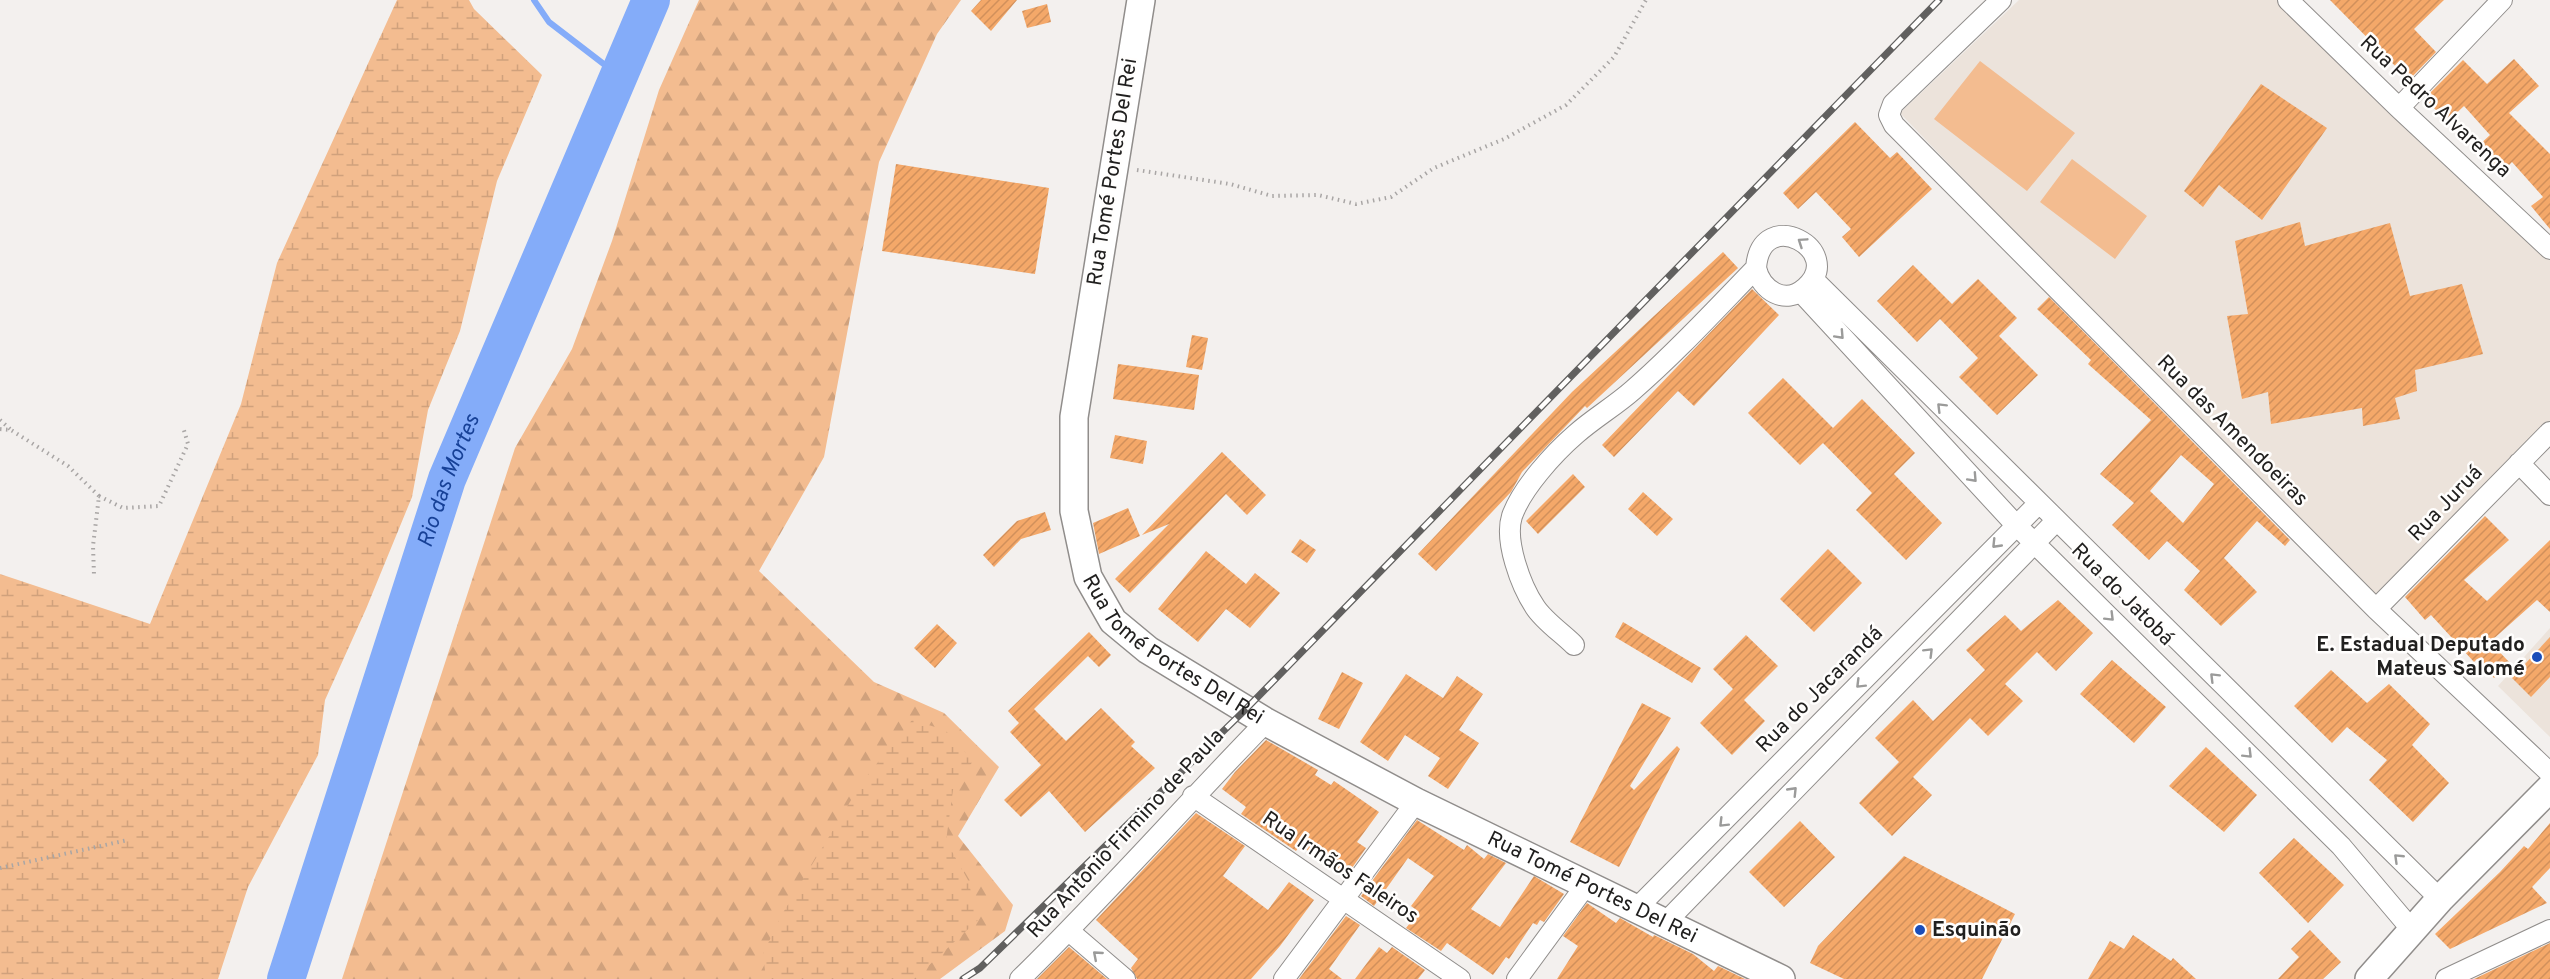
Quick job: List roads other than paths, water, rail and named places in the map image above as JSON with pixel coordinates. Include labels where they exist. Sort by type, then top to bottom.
[{"type":"main road","name":"Rua Tomé Portes Del Rei","points":[[1141,0],[1074,417],[1074,511],[1088,577],[1113,621],[1148,650],[1266,722],[1416,802],[1781,979]]},
{"type":"main road","points":[[2378,975],[2412,930],[2440,899],[2550,788]]},
{"type":"street","name":"Rua das Amendoeiras","points":[[2001,0],[1893,104],[1889,115],[1894,125],[2376,609],[2550,773]]},
{"type":"street","name":"Rua Pedro Alvarenga","points":[[2289,0],[2399,108],[2550,249]]},
{"type":"street","points":[[2399,108],[2502,0]]},
{"type":"street","points":[[1787,235],[1797,237],[1812,250],[1816,269],[1807,286],[1781,296],[1772,292],[1758,278],[1756,268],[1757,258],[1768,242],[1787,235]]},
{"type":"street","points":[[1574,645],[1536,608],[1518,576],[1512,545],[1511,519],[1521,498],[1548,463],[1576,434],[1614,407],[1664,363],[1756,268]]},
{"type":"street","name":"Rua do Jatobá","points":[[1807,286],[2056,521],[2440,899]]},
{"type":"street","name":"Rua do Jatobá","points":[[1807,286],[2015,524],[2341,846],[2412,930]]},
{"type":"street","name":"Rua Juruá","points":[[2376,609],[2550,432]]},
{"type":"street","points":[[2519,463],[2550,495]]},
{"type":"street","name":"Rua do Jacarandá","points":[[1636,909],[1880,664],[2015,524],[2038,504]]},
{"type":"street","points":[[1664,924],[2056,521]]},
{"type":"street","points":[[1880,664],[1898,683]]},
{"type":"street","name":"Rua Antonio Firmino de Paula","points":[[1020,979],[1069,931],[1193,796],[1266,722]]},
{"type":"street","points":[[1796,749],[1815,768]]},
{"type":"street","name":"Rua Irmãos Faleiros","points":[[1193,796],[1343,901],[1460,979]]},
{"type":"street","points":[[1284,979],[1416,802]]},
{"type":"street","points":[[1517,979],[1586,885]]},
{"type":"street","points":[[2446,979],[2550,930]]},
{"type":"street","points":[[1069,931],[1125,979]]},
{"type":"waterway","points":[[534,0],[549,22],[618,75]]},
{"type":"waterway","name":"Rio das Mortes","points":[[286,979],[447,479],[651,0]]},
{"type":"railway","points":[[963,979],[980,968],[1245,710],[1939,0]]},
{"type":"place","name":"E. Estadual Deputado Mateus Salomé","points":[[2537,657]]},
{"type":"place","name":"Esquinão","points":[[1920,930]]}]
